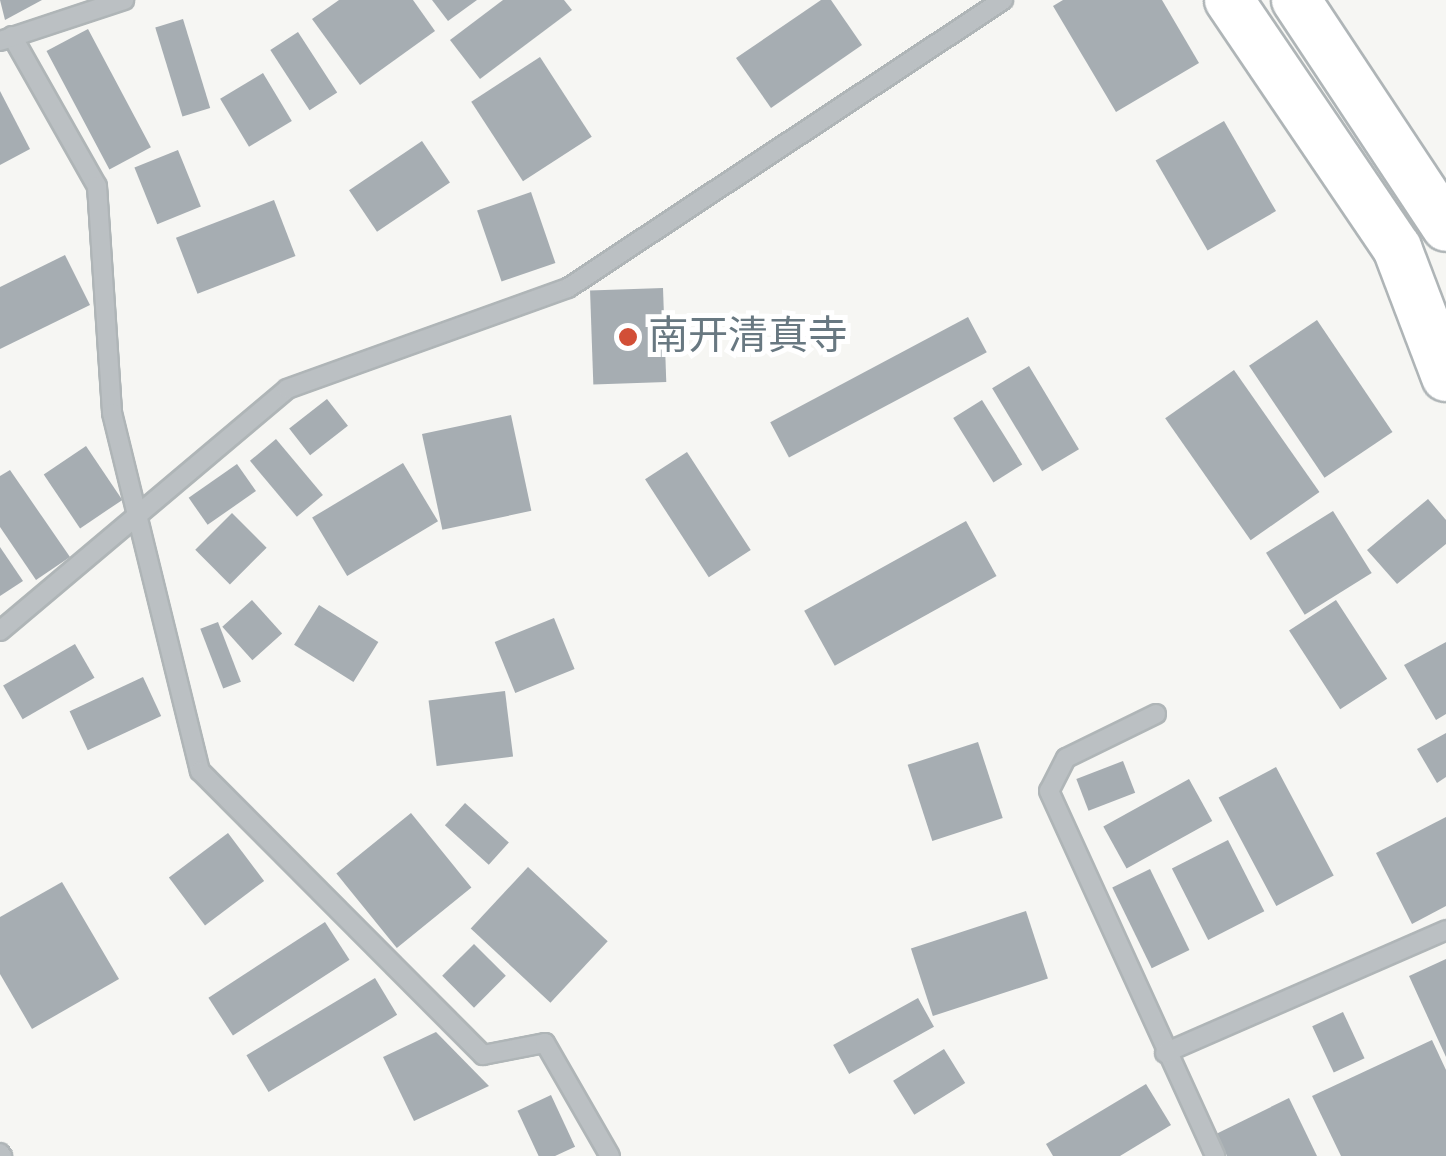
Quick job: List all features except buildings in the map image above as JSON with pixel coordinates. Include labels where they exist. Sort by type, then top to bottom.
[{"type":"main road","points":[[1228,0],[1398,248],[1446,377]]},
{"type":"main road","points":[[1296,0],[1446,226]]},
{"type":"street","points":[[124,0],[6,38],[97,186],[112,413],[200,771],[483,1055],[545,1043],[610,1156]]},
{"type":"street","points":[[0,631],[287,389],[568,288],[1004,0]]},
{"type":"street","points":[[1156,714],[1066,758],[1049,791],[1215,1156]]},
{"type":"street","points":[[1165,1052],[1446,930]]},
{"type":"place","name":"南开清真寺","points":[[628,337]]}]
